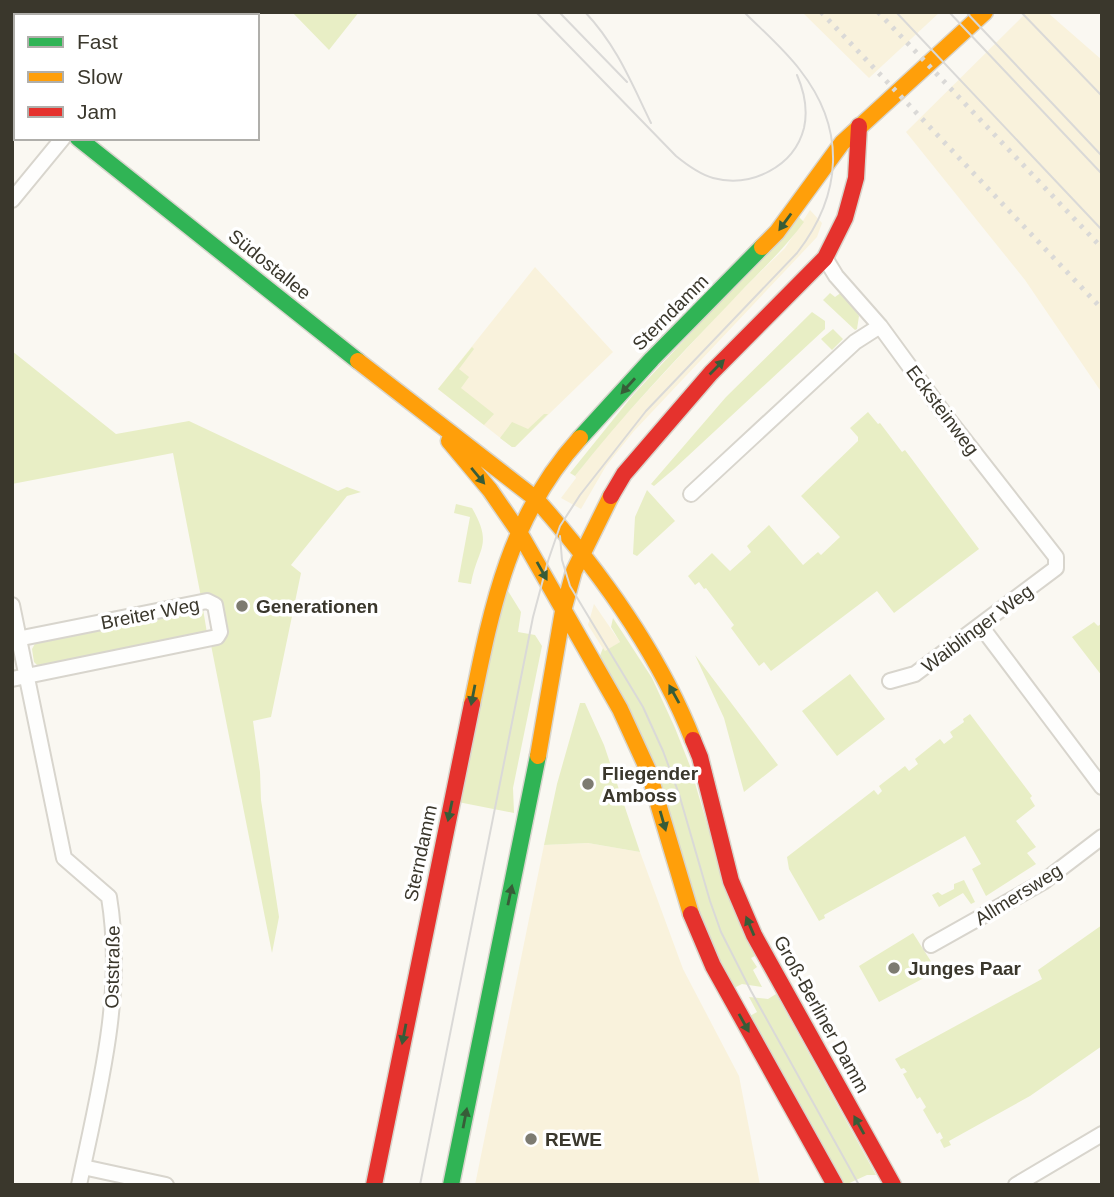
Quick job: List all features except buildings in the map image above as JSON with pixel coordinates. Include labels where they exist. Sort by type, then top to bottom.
[{"type":"main road","name":"Sterndamm","points":[[374,1185],[489,618],[500,578],[536,499],[554,468],[652,359],[777,232],[833,154],[985,12]]},
{"type":"main road","points":[[452,1185],[528,810],[563,611],[574,571],[624,474],[711,373],[825,258],[845,218],[856,178],[859,127]]},
{"type":"main road","name":"Südostallee","points":[[81,140],[536,499],[582,554]]},
{"type":"main road","name":"Südostallee","points":[[435,422],[490,490],[519,532]]},
{"type":"main road","points":[[519,532],[620,709],[648,770],[690,912],[713,967],[835,1185]]},
{"type":"main road","name":"Groß-Berliner Damm","points":[[582,554],[632,623],[678,701],[700,757],[731,881],[754,935],[893,1185]]},
{"type":"street","points":[[12,200],[61,140]]},
{"type":"street","name":"Ecksteinweg","points":[[825,258],[1056,557],[1057,564]]},
{"type":"street","points":[[691,494],[855,342],[880,326]]},
{"type":"street","name":"Waiblinger Weg","points":[[890,681],[915,674],[1056,568],[1057,564]]},
{"type":"street","name":"Breiter Weg","points":[[15,640],[207,601],[215,606],[220,632],[217,637],[19,678]]},
{"type":"street","name":"Oststraße","points":[[12,605],[19,678],[64,858],[109,897],[115,930],[113,1007],[79,1185]]},
{"type":"street","points":[[980,625],[1102,787]]},
{"type":"street","name":"Allmersweg","points":[[932,945],[1043,882],[1102,837]]},
{"type":"street","points":[[1016,1185],[1102,1134]]},
{"type":"street","points":[[83,1167],[166,1185]]},
{"type":"shaded area","points":[[802,12],[940,12],[869,78]]},
{"type":"shaded area","points":[[1027,12],[1047,12],[1102,60],[1102,393],[1025,280],[906,132]]},
{"type":"shaded area","points":[[810,210],[822,223],[817,237],[634,431],[606,466],[581,509],[561,498],[604,438],[729,303],[785,248]]},
{"type":"shaded area","points":[[535,267],[613,352],[512,447],[438,389]]},
{"type":"shaded area","points":[[594,604],[620,642],[605,652],[588,625]]},
{"type":"shaded area","points":[[588,843],[640,852],[683,969],[739,1076],[760,1185],[475,1185],[544,845]]},
{"type":"green space","points":[[292,12],[359,12],[329,50]]},
{"type":"green space","points":[[799,217],[804,222],[786,244],[688,346],[575,476],[570,473],[633,395]]},
{"type":"green space","points":[[842,292],[859,316],[855,330],[823,300],[830,293],[835,297]]},
{"type":"green space","points":[[812,312],[825,321],[825,329],[674,469],[654,486],[651,484],[726,397]]},
{"type":"green space","points":[[833,329],[843,339],[832,350],[821,339]]},
{"type":"green space","points":[[472,347],[474,349],[459,369],[469,377],[461,388],[494,414],[484,425],[438,389]]},
{"type":"green space","points":[[12,351],[116,434],[189,421],[338,491],[347,487],[361,492],[347,496],[291,565],[301,573],[271,717],[253,721],[261,800],[279,917],[272,953],[211,645],[220,642],[227,632],[221,602],[210,594],[201,597],[173,453],[12,484]]},
{"type":"green space","points":[[868,412],[902,452],[905,450],[979,549],[894,613],[877,591],[771,671],[764,662],[759,666],[731,628],[734,625],[706,588],[699,582],[695,585],[688,576],[712,553],[730,571],[751,552],[747,546],[769,525],[803,565],[818,552],[821,555],[840,537],[801,496],[858,441],[850,428]]},
{"type":"green space","points":[[544,414],[548,414],[515,447],[500,438],[512,422],[528,429]]},
{"type":"green space","points":[[647,490],[675,521],[637,556],[633,554],[635,517]]},
{"type":"green space","points":[[456,504],[472,508],[482,531],[482,547],[471,584],[458,582],[470,517],[454,513]]},
{"type":"green space","points":[[505,586],[521,612],[518,632],[535,635],[542,646],[513,788],[514,813],[458,802]]},
{"type":"green space","points":[[203,609],[207,633],[38,666],[34,662],[32,649],[37,640]]},
{"type":"green space","points":[[613,618],[652,678],[675,728],[690,766],[729,899],[755,956],[751,958],[757,967],[753,970],[762,987],[742,984],[734,988],[708,938],[599,658],[603,648],[605,651],[620,642],[611,627]]},
{"type":"green space","points":[[1094,622],[1098,626],[1102,623],[1102,676],[1072,637]]},
{"type":"green space","points":[[695,655],[778,765],[744,792],[724,718]]},
{"type":"green space","points":[[850,674],[885,719],[837,756],[802,711]]},
{"type":"green space","points":[[580,703],[585,703],[604,745],[640,852],[588,843],[544,845],[557,784]]},
{"type":"green space","points":[[970,714],[1032,796],[1030,798],[1035,806],[1016,821],[1036,847],[1027,853],[1036,864],[986,896],[972,869],[981,864],[965,836],[824,915],[825,918],[819,921],[789,869],[787,857],[874,790],[878,795],[882,791],[879,786],[905,766],[909,771],[918,764],[915,759],[940,739],[944,744],[953,737],[950,732]]},
{"type":"green space","points":[[964,880],[975,902],[971,904],[963,893],[939,907],[932,895],[938,892],[942,895],[954,889],[954,884]]},
{"type":"green space","points":[[1102,925],[1102,1046],[1030,1096],[949,1141],[951,1145],[944,1148],[940,1132],[937,1134],[923,1110],[926,1107],[920,1097],[917,1099],[903,1074],[907,1072],[904,1068],[901,1069],[895,1059],[1042,979],[1038,970]]},
{"type":"green space","points":[[913,933],[937,971],[879,1002],[859,966]]},
{"type":"green space","points":[[776,994],[876,1175],[867,1175],[845,1185],[750,1016],[757,1012],[749,997],[768,999]]},
{"type":"tram line","points":[[536,12],[676,156],[698,172],[713,178],[742,180],[756,177],[781,164],[791,154],[799,142],[806,114],[797,75]]},
{"type":"tram line","points":[[559,12],[627,82]]},
{"type":"tram line","points":[[585,12],[615,51],[651,123]]},
{"type":"tram line","points":[[420,1185],[533,617],[560,526],[580,495],[646,411],[797,253],[812,231],[830,185],[832,139],[826,116],[815,93],[787,55],[744,12]]},
{"type":"tram line","points":[[896,12],[1102,230]]},
{"type":"tram line","points":[[949,12],[1102,174]]},
{"type":"tram line","points":[[966,12],[1102,156]]},
{"type":"tram line","points":[[1021,12],[1102,96]]},
{"type":"tram line","points":[[560,536],[562,560],[570,586],[643,707],[663,751],[679,794],[721,932],[859,1185]]},
{"type":"railway","points":[[821,12],[1102,309]]},
{"type":"railway","points":[[878,12],[1102,248]]},
{"type":"traffic: fast","points":[[81,140],[358,361]]},
{"type":"traffic: fast","points":[[580,438],[652,359],[762,247]]},
{"type":"traffic: fast","points":[[451,1185],[538,756]]},
{"type":"traffic: slow","points":[[762,247],[777,232],[842,143],[985,12]]},
{"type":"traffic: slow","points":[[358,361],[536,499],[604,583],[645,643],[693,740]]},
{"type":"traffic: slow","points":[[472,704],[487,632],[507,563],[520,530],[556,467],[580,438]]},
{"type":"traffic: slow","points":[[449,441],[490,490],[519,532],[620,709],[648,770],[691,914]]},
{"type":"traffic: slow","points":[[538,756],[563,611],[574,571],[611,496]]},
{"type":"traffic: jam","points":[[611,496],[624,474],[711,373],[825,258],[845,218],[856,178],[859,126]]},
{"type":"traffic: jam","points":[[374,1185],[472,704]]},
{"type":"traffic: jam","points":[[693,740],[700,757],[731,881],[754,935],[893,1185]]},
{"type":"traffic: jam","points":[[691,914],[713,966],[835,1185]]},
{"type":"place","name":"Generationen","points":[[242,606]]},
{"type":"place","name":"Fliegender Amboss","points":[[588,784]]},
{"type":"place","name":"Junges Paar","points":[[894,968]]},
{"type":"place","name":"REWE","points":[[531,1139]]}]
